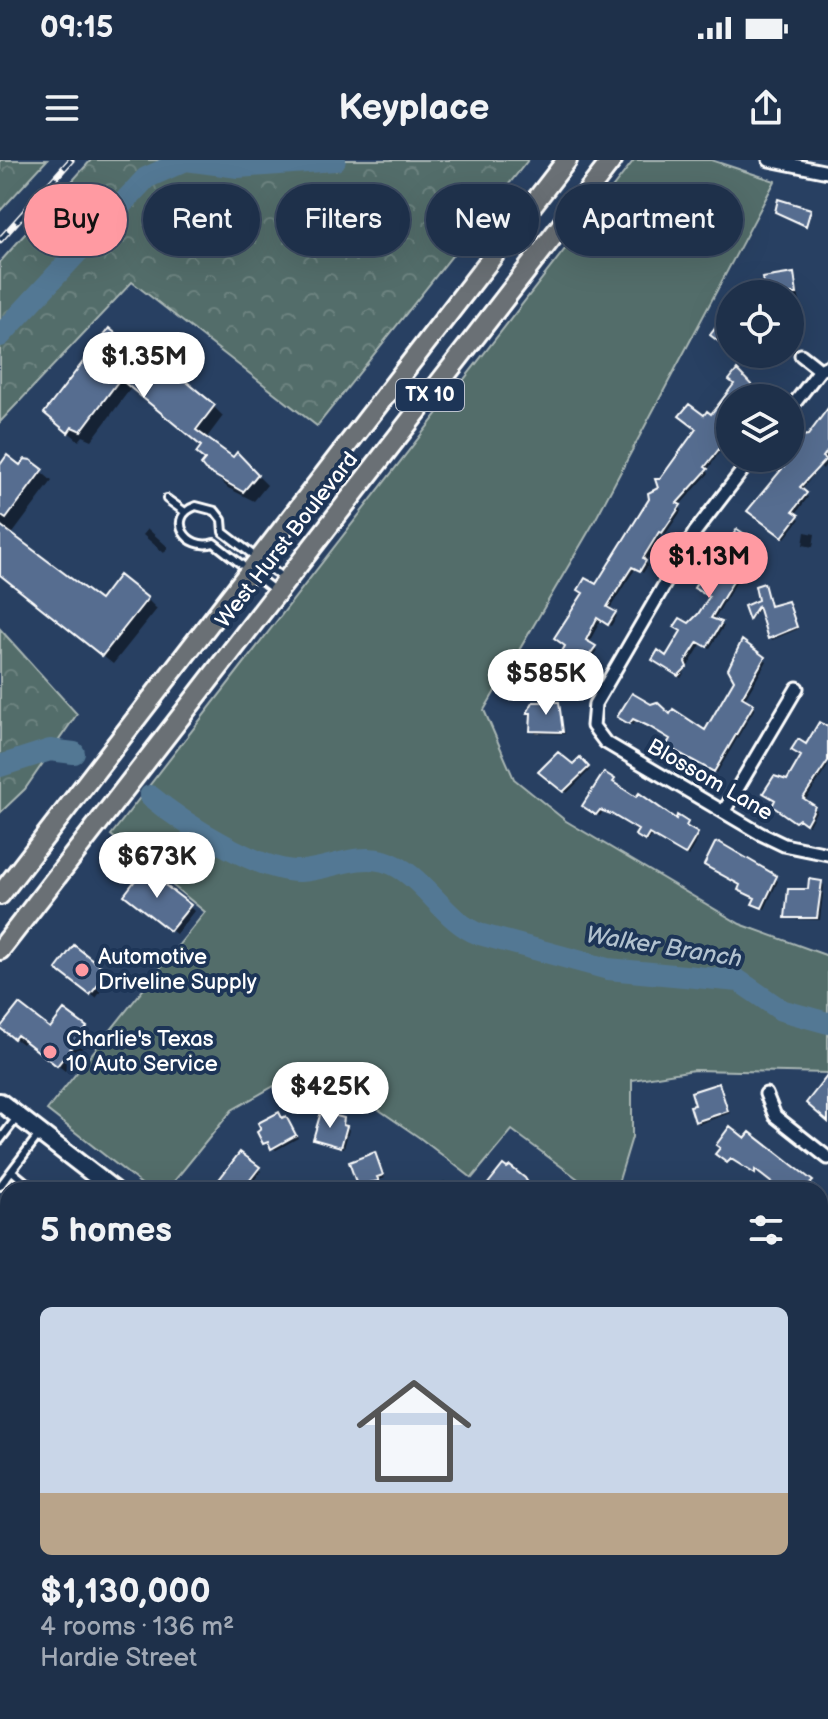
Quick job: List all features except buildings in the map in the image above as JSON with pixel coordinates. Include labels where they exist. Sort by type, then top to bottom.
[{"type":"main road","name":"West Hurst Boulevard","points":[[0,895],[567,160]]},
{"type":"main road","name":"West Hurst Boulevard","points":[[0,950],[612,160]]},
{"type":"main road","points":[[0,1102],[104,1182]]},
{"type":"street","points":[[769,160],[828,172]]},
{"type":"street","points":[[804,357],[824,368],[804,392]]},
{"type":"street","name":"Blossom Lane","points":[[741,472],[695,532],[595,704],[593,726],[605,742],[784,845],[828,854]]},
{"type":"street","points":[[724,811],[797,688]]},
{"type":"street","points":[[766,1094],[775,1116],[828,1158]]},
{"type":"lane","points":[[167,499],[185,512]]},
{"type":"lane","points":[[223,532],[214,543],[205,546],[192,543],[183,535],[180,523],[185,512],[196,506],[215,511],[222,520],[223,532],[254,564],[282,586]]},
{"type":"lane","points":[[214,543],[254,564],[282,586]]},
{"type":"lane","points":[[0,1140],[18,1116]]},
{"type":"lane","points":[[3,1182],[40,1133]]},
{"type":"lane","points":[[12,1171],[25,1182]]},
{"type":"green space","points":[[0,160],[47,160],[24,184],[0,211]]},
{"type":"green space","points":[[91,160],[528,160],[509,184],[426,184],[426,256],[452,256],[317,426],[132,282],[0,422],[0,262],[24,235],[24,256],[127,256],[127,184],[70,184]]},
{"type":"green space","points":[[634,160],[711,160],[775,181],[743,241],[743,184],[615,184]]},
{"type":"green space","points":[[560,256],[735,256],[722,280],[716,280],[716,292],[593,524],[484,710],[514,779],[566,821],[740,924],[828,956],[828,1073],[694,1070],[632,1080],[632,1137],[618,1182],[582,1182],[512,1130],[472,1178],[321,1070],[288,1078],[232,1110],[174,1182],[139,1182],[47,1110],[205,912],[111,835]]},
{"type":"green space","points":[[0,629],[77,714],[25,789],[0,813]]},
{"type":"waterway","points":[[0,336],[146,178],[186,160],[238,167],[335,160]]},
{"type":"waterway","name":"Walker Branch","points":[[0,766],[50,750],[74,753]]},
{"type":"waterway","name":"Walker Branch","points":[[150,796],[201,832],[264,864],[300,871],[353,860],[384,861],[411,876],[454,918],[479,934],[608,969],[739,981],[781,1010],[828,1023]]},
{"type":"railway","points":[[0,240],[71,160]]},
{"type":"place","name":"Automotive Driveline Supply","points":[[82,970]]},
{"type":"place","name":"Charlie's Texas 10 Auto Service","points":[[50,1052]]}]
